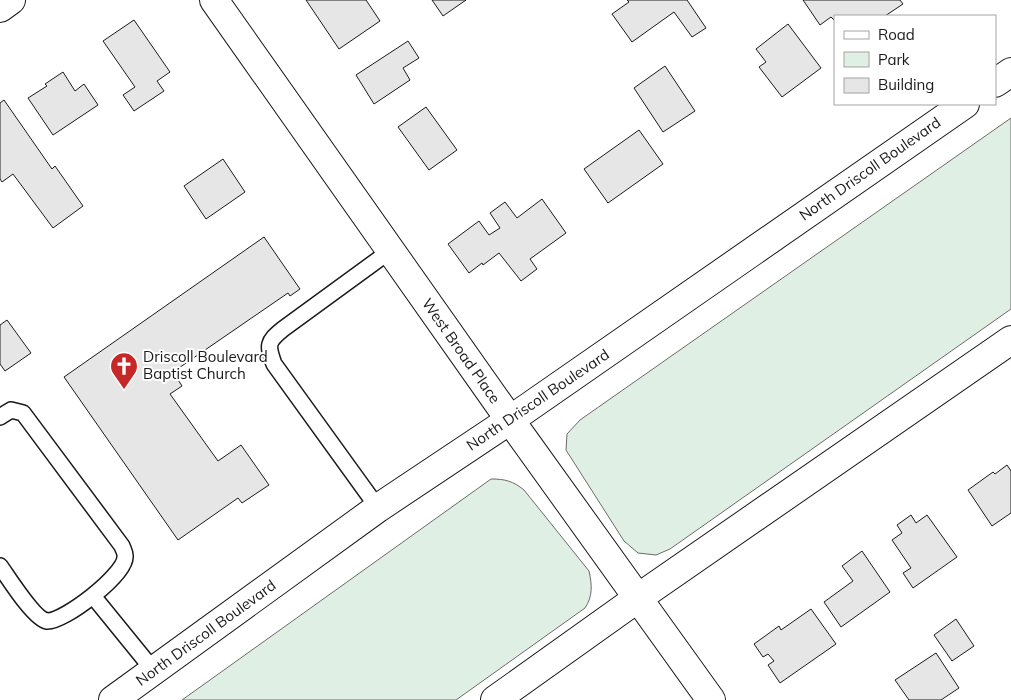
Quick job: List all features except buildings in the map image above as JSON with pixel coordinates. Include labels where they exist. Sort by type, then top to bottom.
[{"type":"street","points":[[0,8],[11,0]]},
{"type":"street","name":"West Broad Place","points":[[214,0],[390,251],[711,700]]},
{"type":"street","points":[[996,82],[1011,72]]},
{"type":"street","name":"North Driscoll Boulevard","points":[[113,700],[378,508],[510,420],[964,105]]},
{"type":"street","points":[[496,700],[638,598],[1011,340]]},
{"type":"lane","points":[[378,508],[274,364],[268,349],[272,338],[283,329],[390,251]]},
{"type":"lane","points":[[0,417],[11,410],[23,413],[122,546],[125,557],[121,568],[94,596],[59,618],[46,621],[36,615],[0,566]]},
{"type":"lane","points":[[94,596],[154,671]]},
{"type":"green space","points":[[1011,118],[1011,309],[670,549],[656,555],[638,553],[624,541],[566,450],[567,434],[580,420]]},
{"type":"green space","points":[[491,479],[509,481],[524,490],[589,571],[591,590],[585,608],[456,700],[182,700]]},
{"type":"place","name":"Driscoll Boulevard Baptist Church","points":[[124,390]]}]
